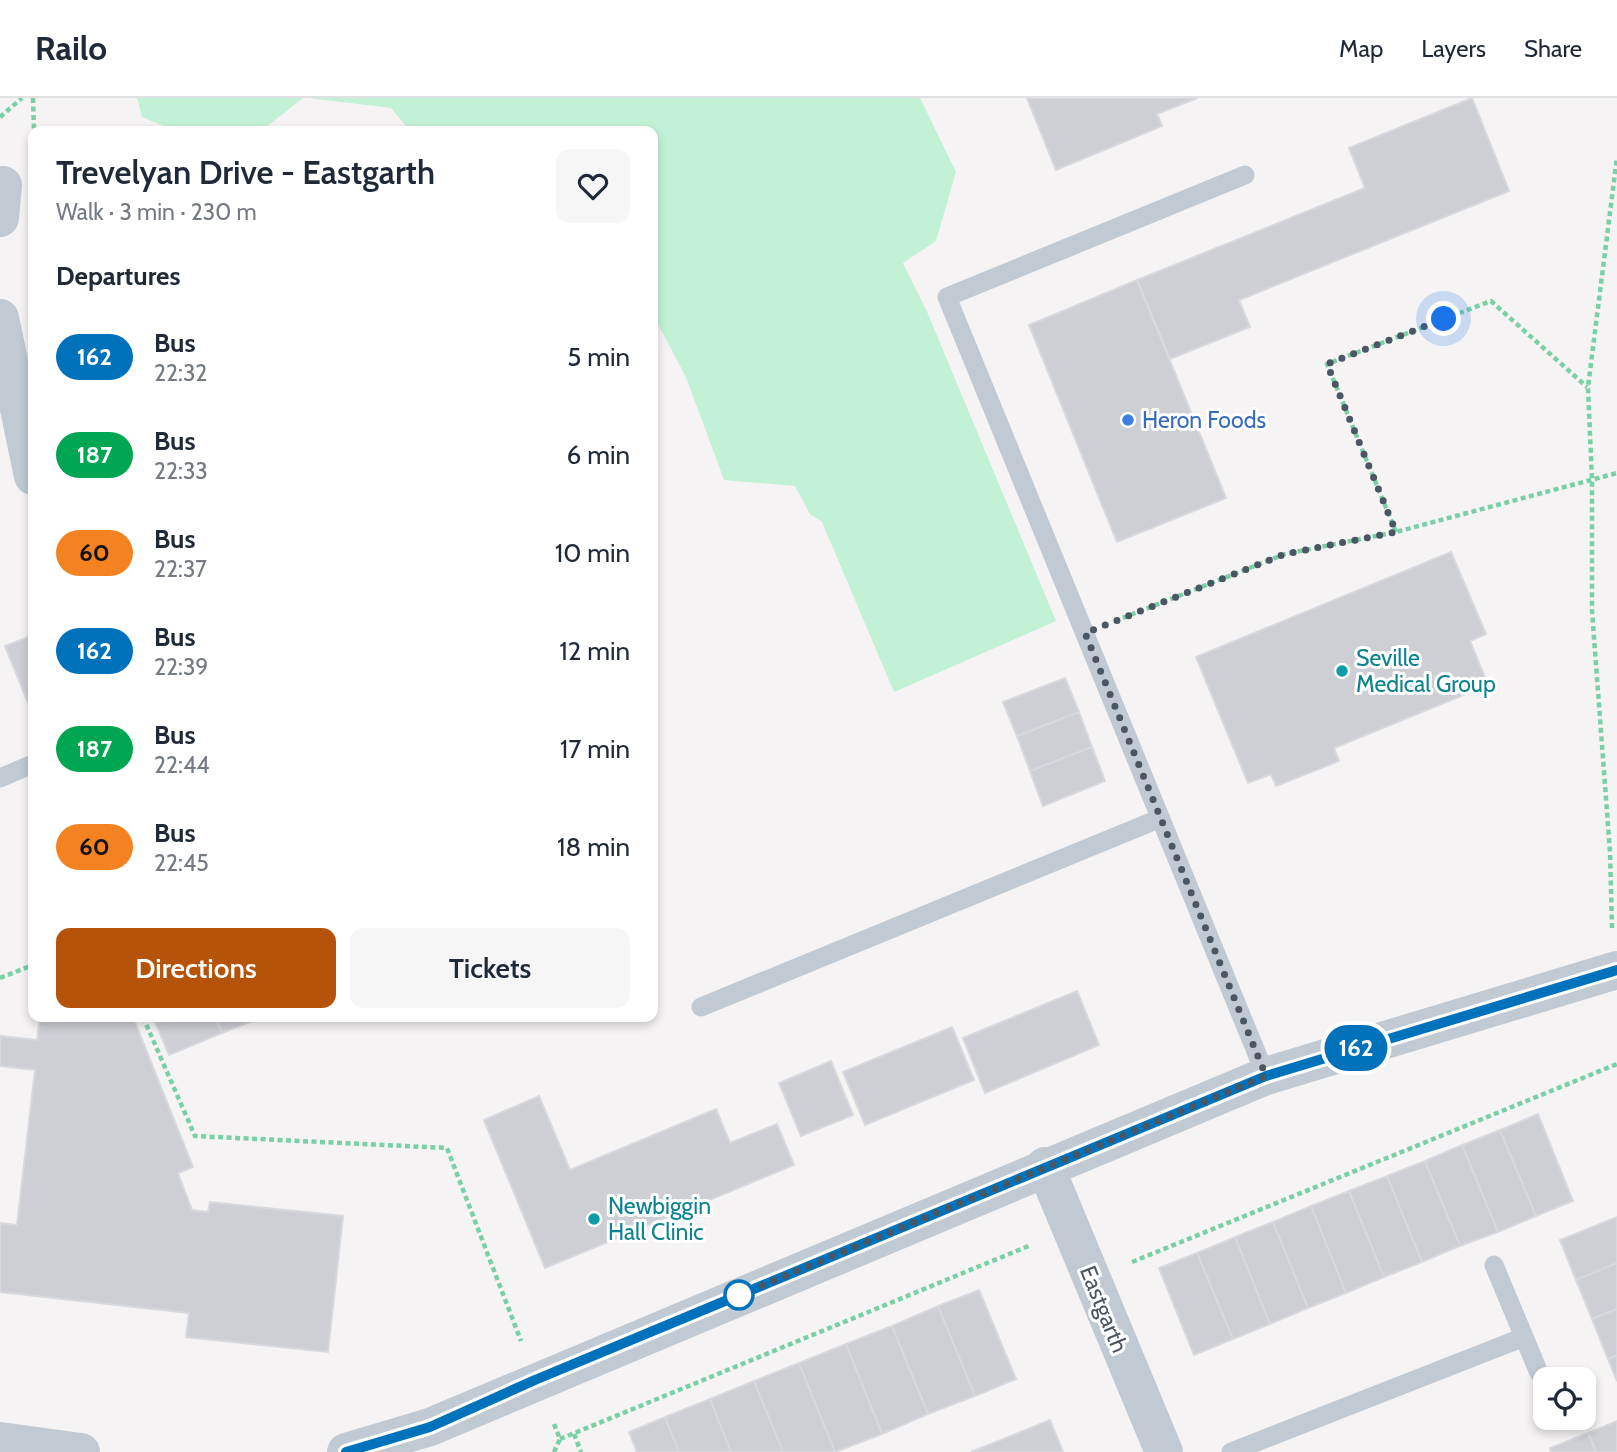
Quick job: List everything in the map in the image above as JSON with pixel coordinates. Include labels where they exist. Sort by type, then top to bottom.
[{"type":"street","points":[[0,318],[28,453]]},
{"type":"street","points":[[346,1452],[430,1427],[535,1380],[1266,1076],[1607,973]]},
{"type":"street","name":"Eastgarth","points":[[1045,1166],[1164,1452]]},
{"type":"street","points":[[0,1441],[81,1452]]},
{"type":"lane","points":[[1244,175],[947,297],[1266,1076]]},
{"type":"lane","points":[[0,778],[28,766]]},
{"type":"lane","points":[[701,1007],[1161,818]]},
{"type":"lane","points":[[1494,1265],[1536,1367]]},
{"type":"lane","points":[[1231,1452],[1524,1337]]},
{"type":"path","points":[[0,117],[22,98]]},
{"type":"path","points":[[33,98],[34,126]]},
{"type":"path","points":[[1607,973],[1614,923],[1592,611],[1592,480],[1588,387],[1617,157]]},
{"type":"path","points":[[1396,532],[1327,364],[1491,301],[1588,387]]},
{"type":"path","points":[[1085,633],[1285,554],[1396,532],[1617,473]]},
{"type":"path","points":[[0,978],[28,967]]},
{"type":"path","points":[[145,1022],[195,1136],[447,1148],[535,1380]]},
{"type":"path","points":[[574,1434],[581,1452]]},
{"type":"green space","points":[[137,98],[303,98],[267,126],[164,126],[142,117]]},
{"type":"green space","points":[[309,98],[920,98],[956,172],[936,241],[903,263],[928,314],[1056,621],[894,692],[822,522],[810,514],[795,486],[724,480],[686,377],[658,324],[658,126],[406,126],[391,108]]},
{"type":"building","points":[[1027,98],[1197,98],[1157,114],[1162,126],[1056,170]]},
{"type":"building","points":[[1472,98],[1509,191],[1239,300],[1250,327],[1170,359],[1137,280],[1365,188],[1349,148]]},
{"type":"building","points":[[1137,280],[1226,498],[1117,542],[1029,325]]},
{"type":"building","name":"Seville Medical Group","points":[[1451,552],[1486,634],[1470,641],[1488,685],[1334,748],[1339,761],[1276,786],[1271,774],[1248,783],[1196,657]]},
{"type":"building","points":[[28,637],[28,703],[5,646]]},
{"type":"building","points":[[1065,678],[1079,712],[1017,736],[1003,702]]},
{"type":"building","points":[[1079,712],[1092,747],[1030,771],[1017,736]]},
{"type":"building","points":[[1092,747],[1105,781],[1043,806],[1030,771]]},
{"type":"building","points":[[1077,991],[1099,1045],[985,1093],[963,1038]]},
{"type":"building","points":[[39,1022],[135,1022],[193,1167],[178,1173],[192,1210],[208,1212],[210,1202],[343,1216],[328,1352],[186,1337],[189,1313],[0,1292],[0,1223],[17,1225],[35,1070],[0,1066],[0,1036],[37,1040]]},
{"type":"building","points":[[155,1022],[217,1022],[222,1033],[169,1055]]},
{"type":"building","points":[[217,1022],[250,1022],[222,1033]]},
{"type":"building","points":[[952,1027],[974,1080],[865,1125],[843,1072]]},
{"type":"building","points":[[831,1061],[853,1115],[801,1136],[779,1083]]},
{"type":"building","name":"Newbiggin Hall Clinic","points":[[539,1096],[570,1170],[716,1109],[730,1143],[777,1124],[794,1165],[545,1268],[484,1120]]},
{"type":"building","points":[[1538,1114],[1573,1201],[1536,1216],[1500,1130]]},
{"type":"building","points":[[1500,1130],[1536,1216],[1498,1232],[1462,1145]]},
{"type":"building","points":[[1462,1145],[1498,1232],[1460,1246],[1425,1161]]},
{"type":"building","points":[[1425,1161],[1460,1246],[1422,1262],[1387,1176]]},
{"type":"building","points":[[1387,1176],[1422,1262],[1384,1277],[1349,1191]]},
{"type":"building","points":[[1349,1191],[1384,1277],[1346,1293],[1311,1206]]},
{"type":"building","points":[[1311,1206],[1346,1293],[1308,1308],[1273,1222]]},
{"type":"building","points":[[1617,1217],[1617,1263],[1576,1280],[1560,1240]]},
{"type":"building","points":[[1273,1222],[1308,1308],[1270,1324],[1235,1237]]},
{"type":"building","points":[[1235,1237],[1270,1324],[1233,1339],[1197,1253]]},
{"type":"building","points":[[1197,1253],[1233,1339],[1194,1355],[1159,1268]]},
{"type":"building","points":[[1617,1263],[1617,1309],[1592,1319],[1576,1280]]},
{"type":"building","points":[[979,1290],[1016,1379],[975,1396],[938,1306]]},
{"type":"building","points":[[938,1306],[975,1396],[928,1414],[892,1326]]},
{"type":"building","points":[[1617,1309],[1617,1355],[1608,1359],[1592,1319]]},
{"type":"building","points":[[892,1326],[928,1414],[882,1434],[846,1344]]},
{"type":"building","points":[[846,1344],[882,1434],[835,1452],[799,1363]]},
{"type":"building","points":[[1617,1355],[1617,1381],[1608,1359]]},
{"type":"building","points":[[799,1363],[835,1452],[783,1452],[754,1381]]},
{"type":"building","points":[[754,1381],[783,1452],[731,1452],[710,1399]]},
{"type":"building","points":[[710,1399],[731,1452],[679,1452],[665,1417]]},
{"type":"building","points":[[665,1417],[679,1452],[637,1452],[629,1432]]},
{"type":"building","points":[[1050,1420],[1063,1452],[971,1452]]},
{"type":"building","points":[[1617,1421],[1617,1452],[1596,1452],[1588,1433]]},
{"type":"building","points":[[1588,1433],[1596,1452],[1551,1452],[1550,1448]]},
{"type":"bus line","name":"162","points":[[346,1452],[430,1427],[535,1380],[1266,1076],[1617,970]]},
{"type":"place","name":"Heron Foods","points":[[1128,420]]},
{"type":"place","name":"Seville Medical Group","points":[[1342,671]]},
{"type":"place","name":"Newbiggin Hall Clinic","points":[[594,1219]]},
{"type":"route","points":[[739,1295],[1266,1076],[1085,633],[1285,554],[1396,532],[1327,364],[1444,319]]}]
